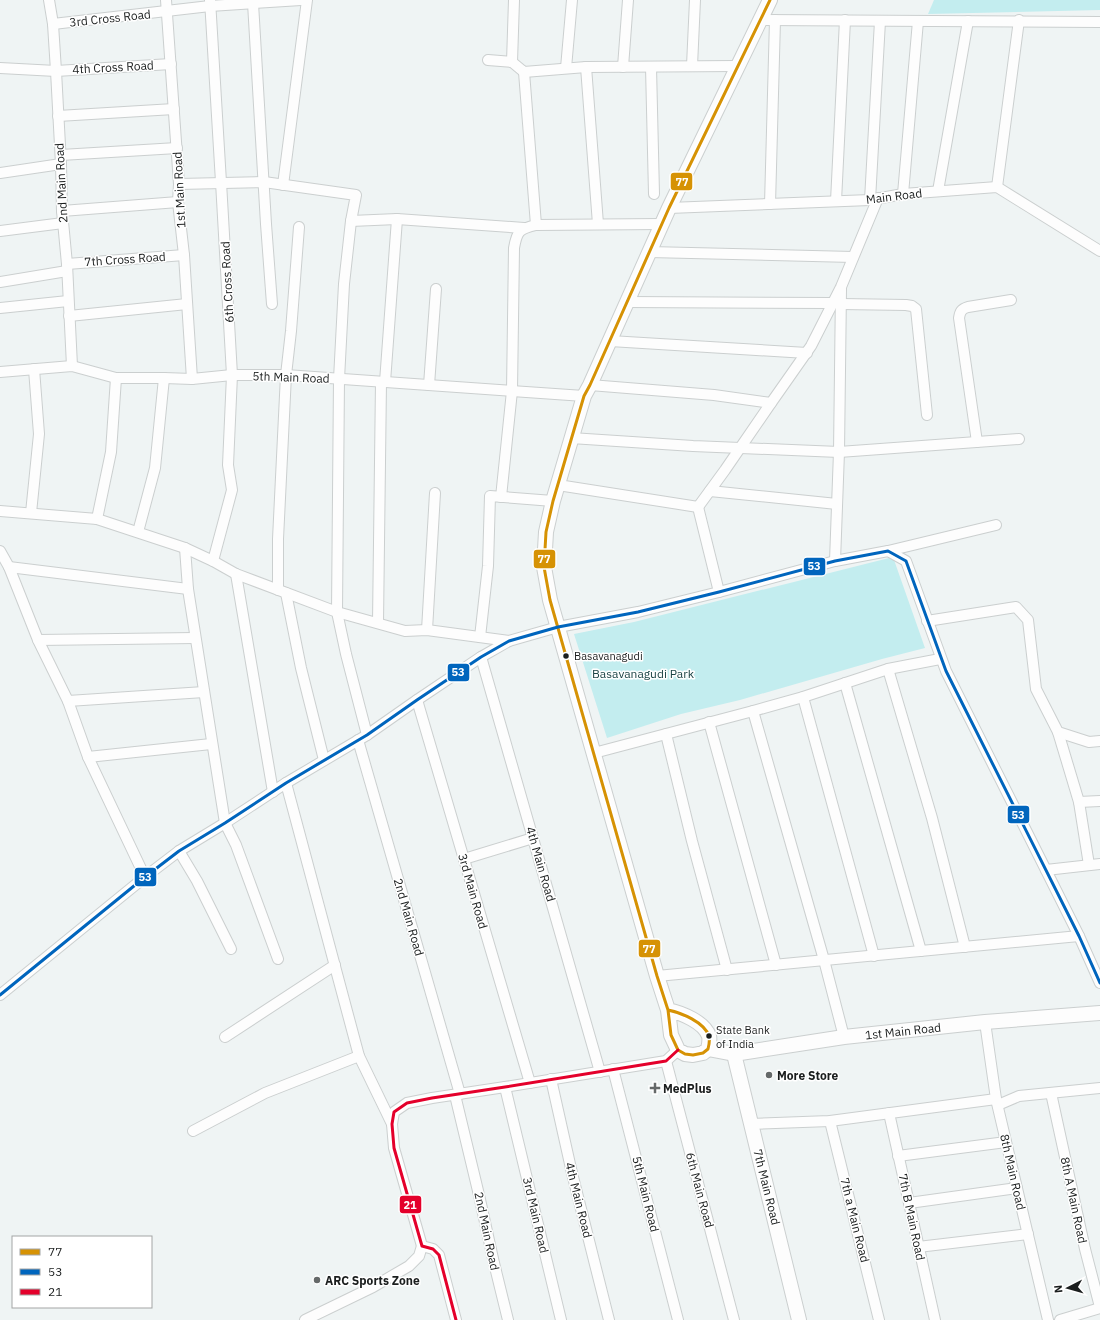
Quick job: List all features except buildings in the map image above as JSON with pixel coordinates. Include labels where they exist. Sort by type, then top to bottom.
[{"type":"street","name":"2nd Main Road","points":[[49,0],[53,24],[56,71],[62,211],[67,267],[72,366]]},
{"type":"street","name":"1st Main Road","points":[[166,0],[177,148],[179,184],[178,202],[184,255],[192,379]]},
{"type":"street","name":"3rd Cross Road","points":[[53,24],[167,12],[210,3],[253,3],[301,0]]},
{"type":"street","points":[[179,184],[264,182],[283,185],[307,0]]},
{"type":"street","points":[[512,62],[514,0]]},
{"type":"street","points":[[566,68],[572,0]]},
{"type":"street","points":[[623,67],[628,0]]},
{"type":"street","points":[[692,66],[695,0]]},
{"type":"street","points":[[668,1010],[684,1015],[702,1026],[709,1035],[708,1049],[703,1053],[693,1055],[685,1054],[678,1050],[671,1035],[668,1010],[550,600],[544,567],[546,532],[553,501],[587,390],[669,208],[770,0]]},
{"type":"street","name":"6th Cross Road","points":[[210,3],[232,375],[228,465],[232,490],[212,560]]},
{"type":"street","points":[[253,3],[272,304]]},
{"type":"street","points":[[760,20],[1019,20],[1100,22]]},
{"type":"street","points":[[770,204],[775,20]]},
{"type":"street","points":[[836,201],[845,20]]},
{"type":"street","points":[[1019,20],[997,187],[1100,251]]},
{"type":"street","points":[[835,561],[839,452],[837,304],[841,287],[854,257],[874,199],[880,21]]},
{"type":"street","points":[[903,194],[918,21]]},
{"type":"street","points":[[938,191],[968,21]]},
{"type":"street","points":[[488,60],[512,62],[524,72],[586,67],[737,66]]},
{"type":"street","name":"4th Cross Road","points":[[0,68],[56,71],[170,64]]},
{"type":"street","points":[[586,67],[598,224]]},
{"type":"street","points":[[651,67],[654,194]]},
{"type":"street","points":[[524,72],[536,225]]},
{"type":"street","points":[[58,116],[174,109]]},
{"type":"street","points":[[0,173],[61,160],[177,148]]},
{"type":"street","name":"2nd Main Road","points":[[283,185],[356,195],[350,221],[344,284],[339,379],[337,612],[362,738],[458,1095],[494,1263],[508,1320]]},
{"type":"street","name":"Main Road","points":[[669,208],[874,199],[903,194],[997,187]]},
{"type":"street","points":[[62,211],[178,202]]},
{"type":"street","points":[[350,221],[397,219],[524,228]]},
{"type":"street","points":[[378,623],[383,382],[397,219]]},
{"type":"street","points":[[0,231],[63,223]]},
{"type":"street","points":[[501,498],[512,391],[514,248],[519,231],[536,225],[662,224]]},
{"type":"street","points":[[299,227],[286,375],[278,539],[282,592],[324,760]]},
{"type":"street","points":[[649,252],[854,257]]},
{"type":"street","name":"7th Cross Road","points":[[67,267],[184,255]]},
{"type":"street","points":[[0,282],[67,267]]},
{"type":"street","points":[[429,385],[436,289]]},
{"type":"street","points":[[977,442],[959,318],[960,312],[963,308],[1011,300]]},
{"type":"street","points":[[0,308],[68,301]]},
{"type":"street","points":[[627,302],[912,306],[916,309],[927,415]]},
{"type":"street","points":[[69,316],[187,304]]},
{"type":"street","points":[[698,507],[812,346],[837,304]]},
{"type":"street","points":[[610,341],[807,353]]},
{"type":"street","name":"5th Main Road","points":[[0,372],[72,366],[116,378],[192,379],[232,375],[286,375],[512,391],[587,390],[714,395],[771,403]]},
{"type":"street","points":[[31,513],[39,434],[34,369]]},
{"type":"street","points":[[97,519],[110,452],[116,378]]},
{"type":"street","points":[[138,532],[155,468],[164,378]]},
{"type":"street","points":[[572,438],[839,452],[1018,439]]},
{"type":"street","points":[[558,485],[698,507]]},
{"type":"street","points":[[710,491],[837,504]]},
{"type":"street","points":[[427,630],[435,493]]},
{"type":"street","points":[[480,637],[488,566],[490,496],[553,501]]},
{"type":"street","points":[[698,507],[719,592]]},
{"type":"street","points":[[0,511],[97,519],[185,548],[212,560],[236,574],[337,612],[405,631],[427,630],[509,641]]},
{"type":"street","points":[[0,995],[179,851],[286,783],[362,738],[481,657],[509,641],[558,627],[638,612],[835,561],[888,551],[996,525]]},
{"type":"street","points":[[185,548],[188,589],[195,638],[225,823],[236,845],[278,959]]},
{"type":"street","points":[[0,551],[9,567],[38,640],[68,701],[88,757],[145,877]]},
{"type":"street","points":[[888,551],[906,561],[940,659],[1079,936],[1100,983]]},
{"type":"street","points":[[9,567],[188,589]]},
{"type":"street","points":[[236,574],[273,792]]},
{"type":"street","points":[[928,621],[1016,607],[1028,620],[1036,688],[1058,732],[1079,802],[1089,865]]},
{"type":"street","points":[[38,640],[195,638]]},
{"type":"street","name":"4th Main Road","points":[[481,657],[600,1072]]},
{"type":"street","points":[[594,753],[803,697],[888,669],[940,659]]},
{"type":"street","points":[[888,669],[932,818],[965,947]]},
{"type":"street","points":[[845,683],[921,951]]},
{"type":"street","points":[[68,701],[204,692]]},
{"type":"street","points":[[803,697],[874,956]]},
{"type":"street","name":"3rd Main Road","points":[[417,700],[530,1083]]},
{"type":"street","points":[[753,711],[824,960],[844,1037]]},
{"type":"street","points":[[709,722],[776,965]]},
{"type":"street","points":[[1058,732],[1089,742],[1100,741]]},
{"type":"street","points":[[666,734],[692,841],[727,970]]},
{"type":"street","points":[[88,757],[211,744]]},
{"type":"street","points":[[286,783],[359,1056],[392,1124]]},
{"type":"street","points":[[1079,802],[1100,801]]},
{"type":"street","points":[[464,859],[533,838]]},
{"type":"street","points":[[179,851],[197,881],[232,948]]},
{"type":"street","points":[[1046,870],[1100,864]]},
{"type":"street","points":[[657,976],[1079,936]]},
{"type":"street","points":[[225,1037],[335,965]]},
{"type":"street","name":"1st Main Road","points":[[708,1049],[734,1054],[844,1037],[985,1022],[1100,1013]]},
{"type":"street","name":"8th Main Road","points":[[985,1022],[997,1102],[1048,1320]]},
{"type":"street","points":[[305,1320],[373,1287],[409,1266],[419,1256],[422,1246],[394,1148],[392,1124],[394,1112],[407,1103],[432,1098],[666,1061],[678,1050]]},
{"type":"street","name":"7th Main Road","points":[[734,1054],[799,1320]]},
{"type":"street","points":[[193,1131],[265,1093],[359,1056]]},
{"type":"street","name":"6th Main Road","points":[[666,1061],[734,1320]]},
{"type":"street","name":"5th Main Road","points":[[613,1069],[678,1320]]},
{"type":"street","name":"4th Main Road","points":[[551,1079],[572,1173],[609,1320]]},
{"type":"street","name":"3rd Main Road","points":[[505,1087],[561,1320]]},
{"type":"street","points":[[751,1124],[830,1121],[889,1113],[997,1102],[1019,1096],[1100,1088]]},
{"type":"street","name":"8th A Main Road","points":[[1052,1093],[1085,1249],[1100,1307]]},
{"type":"street","name":"7th B Main Road","points":[[889,1113],[934,1320]]},
{"type":"street","name":"7th a Main Road","points":[[830,1121],[879,1320]]},
{"type":"street","points":[[898,1156],[1006,1142]]},
{"type":"street","points":[[909,1203],[1017,1188]]},
{"type":"street","points":[[918,1247],[1028,1234]]},
{"type":"street","points":[[422,1246],[433,1249],[439,1255],[456,1320]]},
{"type":"street","points":[[1060,1320],[1100,1307]]},
{"type":"green space","points":[[934,0],[1100,0],[1100,10],[928,14]]},
{"type":"green space","name":"Basavanagudi Park","points":[[893,557],[925,648],[740,700],[681,714],[607,738],[574,634],[634,622]]},
{"type":"transit line","name":"77","points":[[668,1010],[680,1013],[698,1022],[709,1036],[708,1049],[703,1053],[693,1055],[685,1054],[678,1050],[671,1035],[668,1010],[550,600],[544,567],[546,532],[553,501],[584,396],[669,208],[770,0]]},
{"type":"transit line","name":"53","points":[[0,995],[179,851],[286,783],[367,735],[481,657],[509,641],[558,627],[638,612],[835,561],[888,551],[906,561],[946,671],[1079,936],[1100,983]]},
{"type":"transit line","name":"21","points":[[456,1320],[439,1255],[433,1249],[422,1246],[394,1148],[392,1124],[394,1112],[407,1103],[432,1098],[666,1061],[678,1050]]},
{"type":"place","name":"Basavanagudi","points":[[566,656]]},
{"type":"place","name":"State Bank of India","points":[[709,1036]]},
{"type":"place","name":"More Store","points":[[769,1075]]},
{"type":"place","name":"MedPlus","points":[[655,1088]]},
{"type":"place","name":"ARC Sports Zone","points":[[317,1280]]}]
